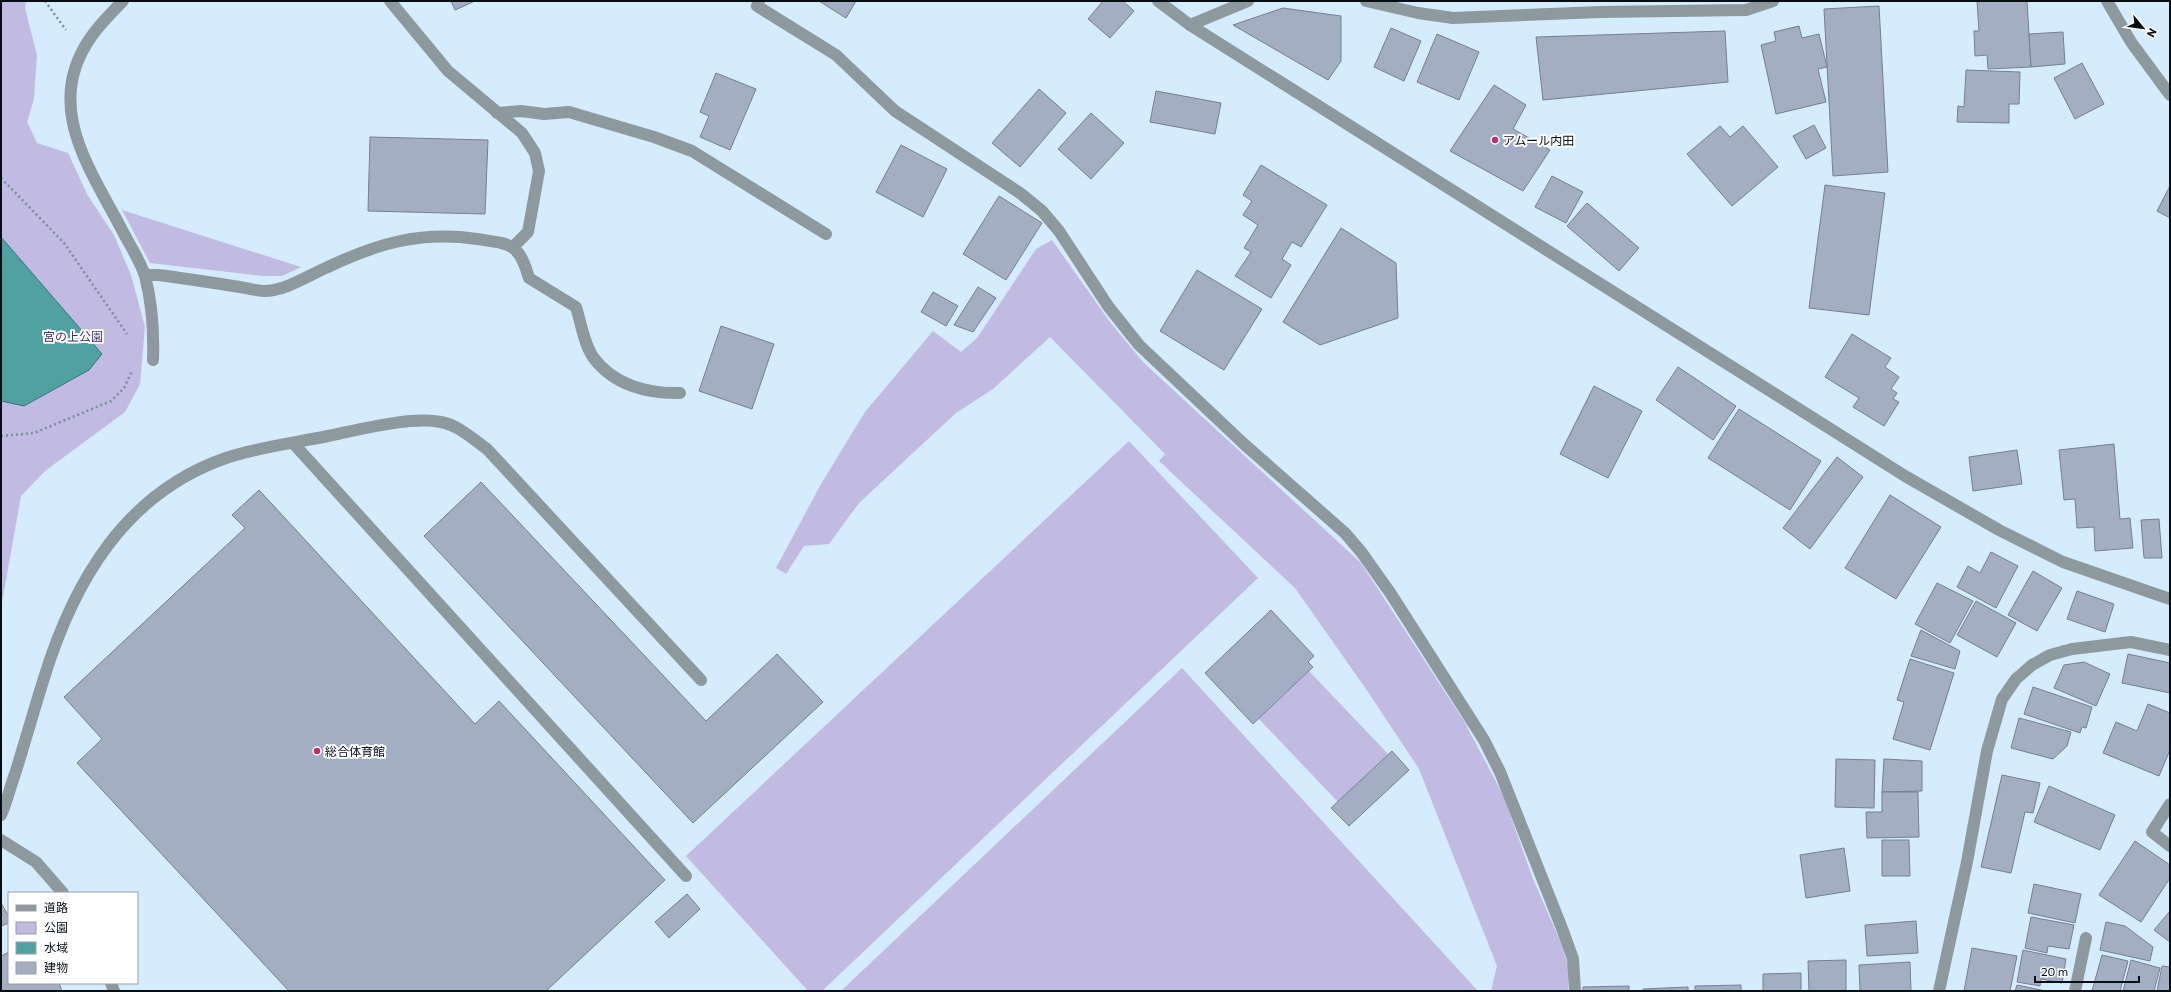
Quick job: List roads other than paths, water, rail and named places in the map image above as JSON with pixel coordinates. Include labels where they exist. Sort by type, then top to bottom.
[{"type":"street","points":[[123,1],[91,36],[74,69],[69,90],[74,132],[83,154],[144,274],[154,329],[153,360]]},
{"type":"street","points":[[390,1],[448,71],[522,133],[535,153],[539,170],[528,232],[513,247]]},
{"type":"street","points":[[1158,1],[1190,25],[1905,476],[1999,530],[2063,562],[2170,599]]},
{"type":"street","points":[[1190,25],[1248,1]]},
{"type":"street","points":[[1366,1],[1418,13],[1453,18],[1600,12],[1746,10],[1769,2]]},
{"type":"street","points":[[2107,1],[2131,42],[2170,95]]},
{"type":"street","points":[[758,4],[836,55],[895,111],[1020,193],[1042,211],[1059,231],[1108,306],[1139,345],[1244,444],[1345,533],[1362,552],[1462,703],[1500,772],[1573,959],[1576,991]]},
{"type":"street","points":[[497,113],[521,111],[544,114],[569,112],[654,137],[692,151],[826,234]]},
{"type":"street","points":[[144,274],[266,291],[287,285],[389,242],[421,236],[464,237],[496,242],[513,247],[523,258],[529,278],[576,307],[593,356],[607,372],[644,391],[680,393]]},
{"type":"street","points":[[1,815],[60,632],[88,573],[108,545],[132,516],[160,492],[191,474],[226,458],[293,443],[415,421],[441,422],[464,432],[487,449],[701,680]]},
{"type":"street","points":[[293,443],[686,876]]},
{"type":"street","points":[[1939,991],[1967,862],[1988,752],[2002,700],[2016,679],[2032,665],[2050,655],[2072,648],[2131,642],[2170,650]]},
{"type":"street","points":[[2170,804],[2152,832],[2170,846]]},
{"type":"street","points":[[1,840],[36,862],[62,892]]},
{"type":"street","points":[[2076,991],[2086,938]]},
{"type":"water","points":[[1,237],[102,354],[89,370],[24,406],[1,401]]},
{"type":"place","name":"アムール内田","points":[[1495,140]]},
{"type":"place","name":"総合体育館","points":[[317,751]]},
{"type":"park label","name":"宮の上公園","points":[[73,336]]}]
